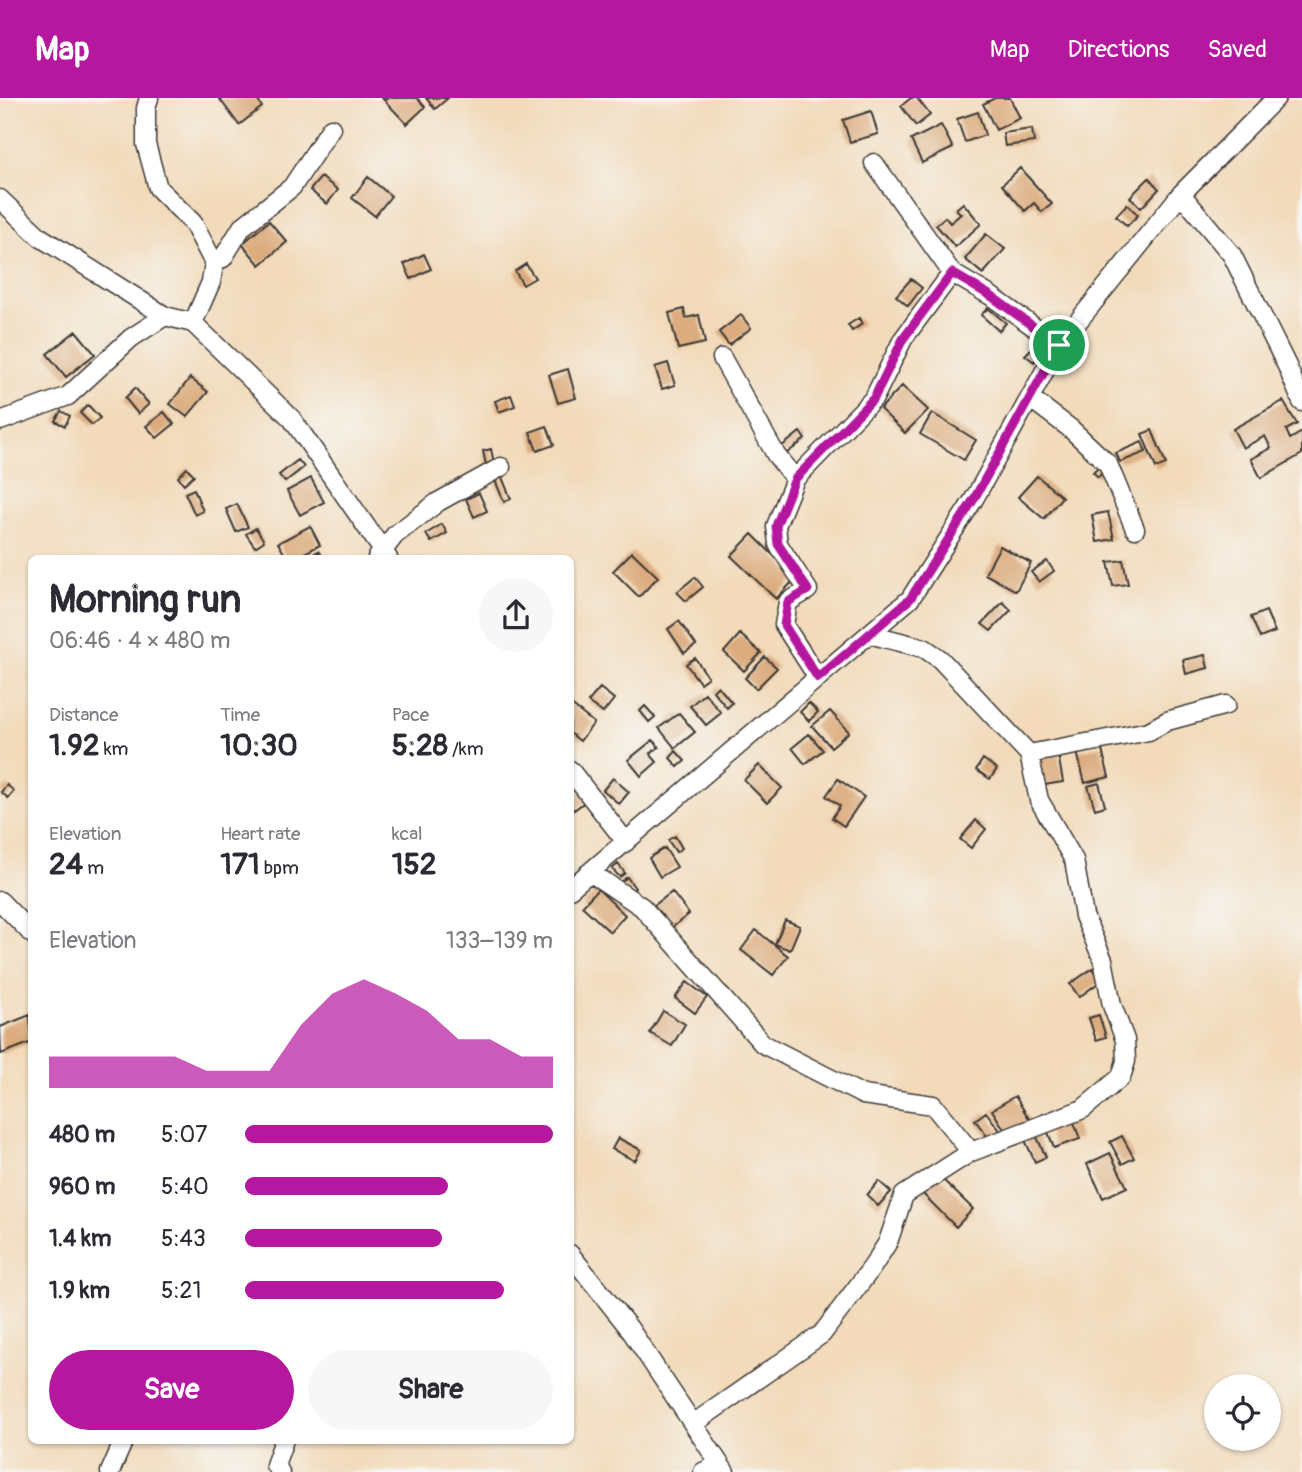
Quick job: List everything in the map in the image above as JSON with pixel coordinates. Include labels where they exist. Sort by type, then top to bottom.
[{"type":"street","points":[[149,98],[146,108],[146,145],[158,188],[193,223],[214,263],[211,282],[193,323]]},
{"type":"street","points":[[574,886],[910,599],[974,499],[1059,345],[1181,194],[1276,98]]},
{"type":"street","points":[[214,263],[223,258],[242,227],[292,187],[331,128]]},
{"type":"street","points":[[874,163],[952,273],[991,296],[1059,345]]},
{"type":"street","points":[[1181,194],[1232,255],[1302,402]]},
{"type":"street","points":[[0,199],[40,237],[165,316],[193,323],[292,419],[382,555]]},
{"type":"street","points":[[818,678],[784,625],[788,602],[808,590],[778,544],[776,526],[795,479],[874,398],[903,339],[952,273]]},
{"type":"street","points":[[0,421],[68,396],[131,338],[165,316]]},
{"type":"street","points":[[722,358],[775,455],[795,479]]},
{"type":"street","points":[[1030,398],[1071,429],[1108,464],[1135,529]]},
{"type":"street","points":[[384,555],[395,535],[438,502],[500,467]]},
{"type":"street","points":[[693,1424],[822,1334],[888,1242],[904,1195],[971,1152],[1083,1109],[1121,1077],[1126,1061],[1125,1040],[1112,1005],[1103,960],[1084,916],[1074,860],[1039,800],[1028,754],[940,659],[924,648],[869,634]]},
{"type":"street","points":[[1028,754],[1149,731],[1167,721],[1226,705]]},
{"type":"street","points":[[574,775],[626,842]]},
{"type":"street","points":[[590,872],[642,907],[763,1044],[863,1095],[933,1105],[971,1152]]},
{"type":"street","points":[[0,901],[28,930]]},
{"type":"street","points":[[574,1259],[628,1328],[693,1424],[716,1469]]},
{"type":"street","points":[[110,1472],[122,1444]]},
{"type":"street","points":[[280,1472],[275,1465],[283,1444]]},
{"type":"building","points":[[219,98],[256,98],[262,107],[239,125]]},
{"type":"building","points":[[382,98],[417,98],[425,107],[407,124]]},
{"type":"building","points":[[426,98],[448,98],[435,109]]},
{"type":"building","points":[[911,98],[917,98],[930,115],[916,126],[901,106]]},
{"type":"building","points":[[995,98],[1010,98],[1020,118],[996,130],[983,104]]},
{"type":"building","points":[[871,111],[878,134],[850,142],[843,120]]},
{"type":"building","points":[[978,112],[985,135],[965,142],[957,119]]},
{"type":"building","points":[[941,125],[953,148],[922,163],[911,140]]},
{"type":"building","points":[[1032,129],[1034,142],[1005,146],[1003,133]]},
{"type":"building","points":[[1020,168],[1052,204],[1042,212],[1034,203],[1025,211],[1002,185]]},
{"type":"building","points":[[321,177],[338,190],[327,204],[310,190]]},
{"type":"building","points":[[368,177],[391,196],[375,216],[352,198]]},
{"type":"building","points":[[1149,178],[1159,189],[1141,208],[1130,197]]},
{"type":"building","points":[[963,203],[981,224],[955,247],[936,225],[945,217],[950,223],[961,214],[956,209]]},
{"type":"building","points":[[1127,204],[1138,215],[1127,226],[1116,216]]},
{"type":"building","points":[[269,221],[287,242],[260,265],[242,244]]},
{"type":"building","points":[[986,234],[1005,249],[983,274],[965,259]]},
{"type":"building","points":[[424,254],[431,269],[411,279],[404,264]]},
{"type":"building","points":[[526,264],[535,278],[523,285],[515,271]]},
{"type":"building","points":[[911,279],[922,288],[908,306],[896,296]]},
{"type":"building","points":[[988,308],[1006,323],[999,331],[981,315]]},
{"type":"building","points":[[684,309],[686,318],[699,315],[705,343],[678,349],[669,313]]},
{"type":"building","points":[[741,315],[751,328],[729,345],[719,332]]},
{"type":"building","points":[[859,318],[862,324],[852,331],[848,325]]},
{"type":"building","points":[[76,331],[95,354],[66,377],[47,354]]},
{"type":"building","points":[[1032,348],[1040,355],[1034,362],[1025,355]]},
{"type":"building","points":[[668,363],[675,385],[662,389],[655,367]]},
{"type":"building","points":[[568,369],[576,398],[558,403],[549,375]]},
{"type":"building","points":[[190,378],[208,392],[187,417],[170,404]]},
{"type":"building","points":[[902,386],[928,410],[905,433],[880,409]]},
{"type":"building","points":[[135,388],[149,404],[138,414],[125,398]]},
{"type":"building","points":[[511,395],[515,406],[499,412],[495,401]]},
{"type":"building","points":[[1283,401],[1297,424],[1286,430],[1290,439],[1302,432],[1302,454],[1261,478],[1251,459],[1271,448],[1265,436],[1243,448],[1233,429]]},
{"type":"building","points":[[88,405],[100,418],[92,425],[80,413]]},
{"type":"building","points":[[61,411],[70,416],[65,426],[55,421]]},
{"type":"building","points":[[164,412],[174,424],[157,438],[146,426]]},
{"type":"building","points":[[932,413],[976,440],[964,460],[920,434]]},
{"type":"building","points":[[547,426],[554,445],[537,451],[530,432]]},
{"type":"building","points":[[1152,430],[1166,464],[1156,468],[1142,434]]},
{"type":"building","points":[[800,432],[805,439],[786,454],[781,447]]},
{"type":"building","points":[[1142,442],[1146,452],[1120,462],[1116,453]]},
{"type":"building","points":[[491,449],[494,463],[486,465],[483,451]]},
{"type":"building","points":[[298,460],[304,467],[285,482],[279,475]]},
{"type":"building","points":[[1103,462],[1108,468],[1098,477],[1093,472]]},
{"type":"building","points":[[187,468],[194,475],[184,484],[178,477]]},
{"type":"building","points":[[501,475],[511,499],[504,502],[494,478]]},
{"type":"building","points":[[1037,476],[1062,497],[1044,519],[1018,497]]},
{"type":"building","points":[[311,478],[324,502],[300,515],[287,491]]},
{"type":"building","points":[[194,489],[203,511],[195,515],[185,493]]},
{"type":"building","points":[[479,493],[487,511],[474,517],[466,499]]},
{"type":"building","points":[[237,504],[248,527],[236,532],[226,509]]},
{"type":"building","points":[[1108,512],[1114,539],[1097,542],[1092,515]]},
{"type":"building","points":[[442,524],[447,533],[431,542],[426,534]]},
{"type":"building","points":[[310,526],[320,545],[301,555],[285,555],[278,543]]},
{"type":"building","points":[[256,528],[264,541],[255,547],[246,534]]},
{"type":"building","points":[[752,534],[796,578],[776,599],[731,556]]},
{"type":"building","points":[[1000,546],[1031,563],[1016,591],[985,574]]},
{"type":"building","points":[[632,552],[658,577],[639,597],[613,571]]},
{"type":"building","points":[[1123,560],[1128,584],[1113,586],[1108,562]]},
{"type":"building","points":[[1047,561],[1054,571],[1039,582],[1031,572]]},
{"type":"building","points":[[695,577],[703,587],[686,601],[677,592]]},
{"type":"building","points":[[1003,602],[1011,610],[991,631],[982,624]]},
{"type":"building","points":[[1266,611],[1275,632],[1260,638],[1251,617]]},
{"type":"building","points":[[679,621],[696,645],[684,653],[668,629]]},
{"type":"building","points":[[740,634],[761,653],[744,671],[724,652]]},
{"type":"building","points":[[1205,655],[1208,668],[1186,674],[1183,660]]},
{"type":"building","points":[[765,657],[777,668],[756,689],[745,678]]},
{"type":"building","points":[[695,658],[708,677],[700,683],[686,664]]},
{"type":"building","points":[[718,686],[732,703],[727,708],[713,691]]},
{"type":"building","points":[[600,688],[614,699],[603,713],[588,702]]},
{"type":"building","points":[[705,693],[721,713],[706,725],[690,706]]},
{"type":"building","points":[[809,703],[818,712],[809,721],[800,712]]},
{"type":"building","points":[[645,706],[655,717],[649,722],[640,711]]},
{"type":"building","points":[[574,707],[594,723],[580,741],[574,736]]},
{"type":"building","points":[[830,711],[849,732],[831,747],[812,726]]},
{"type":"building","points":[[679,713],[695,732],[675,748],[659,728]]},
{"type":"building","points":[[809,734],[823,750],[805,764],[792,748]]},
{"type":"building","points":[[653,740],[659,747],[650,754],[657,762],[641,776],[628,760]]},
{"type":"building","points":[[1101,746],[1109,777],[1085,783],[1077,752]]},
{"type":"building","points":[[676,751],[685,761],[678,767],[670,758]]},
{"type":"building","points":[[1058,754],[1063,782],[1038,786],[1034,758]]},
{"type":"building","points":[[983,759],[997,769],[990,779],[976,770]]},
{"type":"building","points":[[759,765],[782,788],[767,803],[744,780]]},
{"type":"building","points":[[613,778],[629,792],[619,804],[603,790]]},
{"type":"building","points":[[838,779],[864,797],[844,826],[832,818],[840,806],[826,796]]},
{"type":"building","points":[[1099,783],[1105,806],[1095,809],[1088,786]]},
{"type":"building","points":[[574,784],[586,801],[574,810]]},
{"type":"building","points":[[7,785],[14,791],[8,798],[1,792]]},
{"type":"building","points":[[976,820],[986,829],[971,848],[960,839]]},
{"type":"building","points":[[675,836],[682,848],[676,852],[668,840]]},
{"type":"building","points":[[665,848],[677,867],[660,877],[649,858]]},
{"type":"building","points":[[618,864],[625,873],[620,877],[612,869]]},
{"type":"building","points":[[627,877],[635,888],[628,893],[620,883]]},
{"type":"building","points":[[598,889],[625,915],[610,932],[582,906]]},
{"type":"building","points":[[672,892],[689,914],[670,929],[652,907]]},
{"type":"building","points":[[785,920],[800,926],[790,950],[775,944]]},
{"type":"building","points":[[756,930],[788,956],[773,975],[741,950]]},
{"type":"building","points":[[1093,968],[1101,981],[1079,997],[1070,984]]},
{"type":"building","points":[[687,982],[707,997],[695,1013],[675,998]]},
{"type":"building","points":[[663,1011],[685,1024],[672,1046],[650,1033]]},
{"type":"building","points":[[1099,1015],[1106,1037],[1096,1040],[1089,1018]]},
{"type":"building","points":[[28,1016],[28,1044],[1,1054],[0,1027]]},
{"type":"building","points":[[1015,1096],[1030,1120],[1007,1134],[992,1110]]},
{"type":"building","points":[[986,1112],[1001,1132],[990,1140],[975,1120]]},
{"type":"building","points":[[1072,1117],[1080,1139],[1054,1148],[1046,1127]]},
{"type":"building","points":[[1035,1133],[1046,1157],[1035,1162],[1024,1138]]},
{"type":"building","points":[[1122,1136],[1134,1158],[1122,1164],[1110,1142]]},
{"type":"building","points":[[618,1138],[641,1150],[635,1161],[612,1149]]},
{"type":"building","points":[[1110,1153],[1127,1187],[1103,1198],[1087,1164]]},
{"type":"building","points":[[937,1174],[973,1209],[956,1227],[920,1191]]},
{"type":"building","points":[[879,1181],[891,1192],[878,1206],[867,1195]]},
{"type":"route","points":[[952,273],[991,296],[1059,345],[974,499],[910,599],[818,678],[784,625],[788,602],[808,590],[778,544],[776,526],[795,479],[874,398],[903,339],[952,273]]}]
